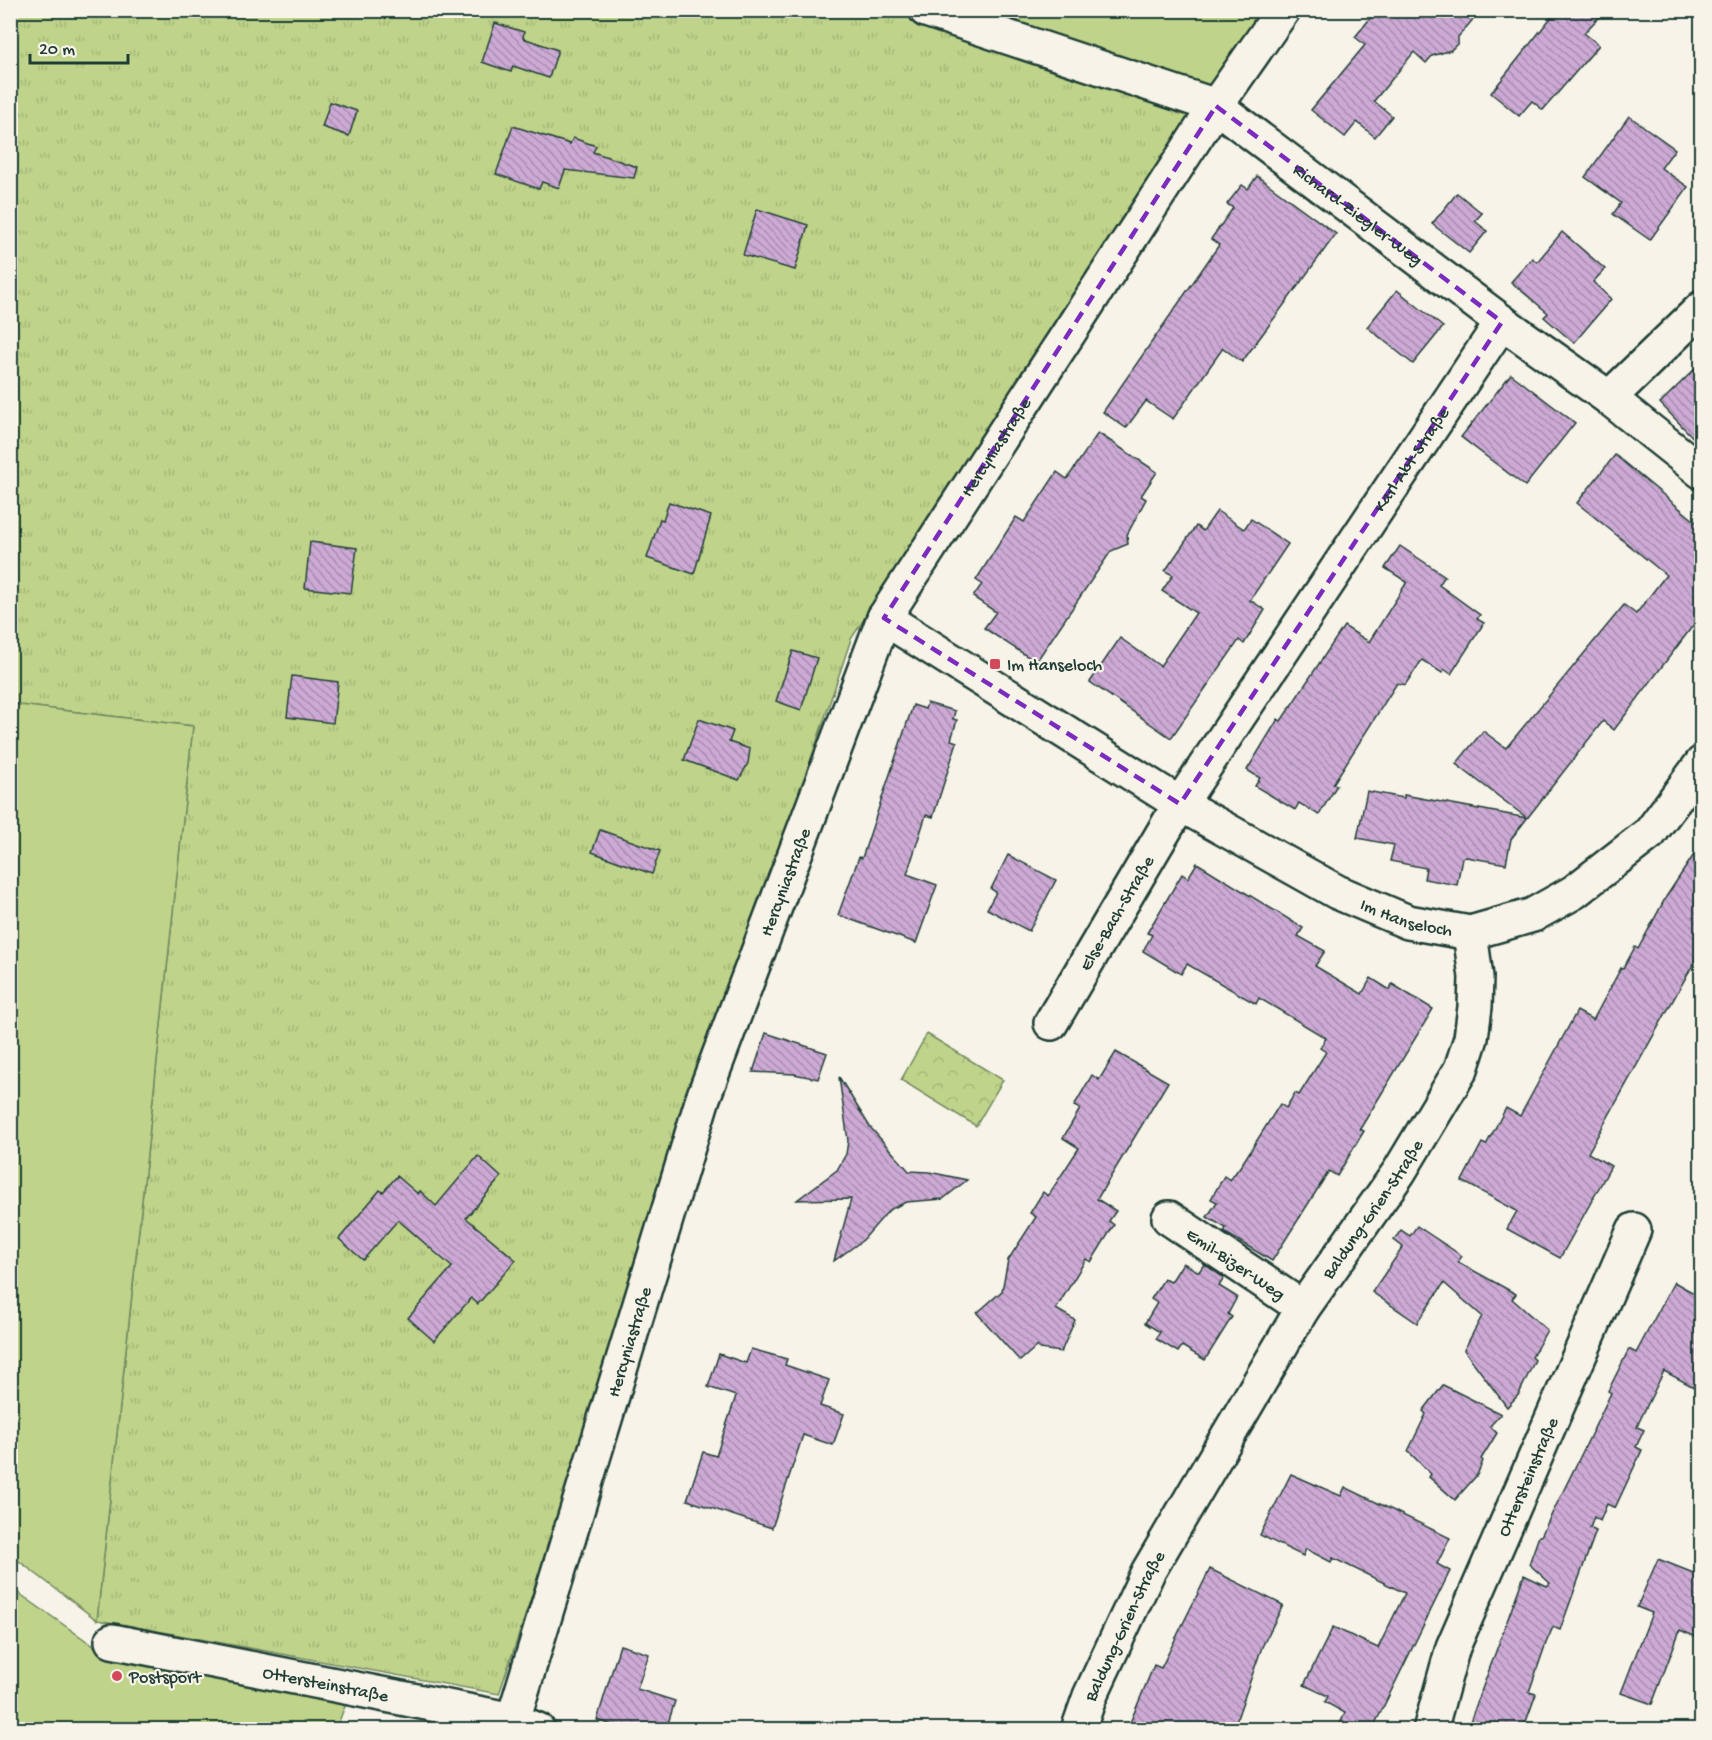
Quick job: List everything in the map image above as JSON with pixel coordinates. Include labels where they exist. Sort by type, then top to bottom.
[{"type":"street","points":[[926,10],[1216,106]]},
{"type":"street","name":"Hercyniastraße","points":[[521,1726],[703,1098],[884,618],[1216,106],[1283,10]]},
{"type":"street","name":"Richard-Ziegler-Weg","points":[[1216,106],[1502,322]]},
{"type":"street","points":[[1609,398],[1701,308]]},
{"type":"street","points":[[1502,322],[1609,398],[1701,472]]},
{"type":"street","name":"Karl-Abt-Straße","points":[[1180,804],[1502,322]]},
{"type":"street","name":"Im Hanseloch","points":[[884,618],[1180,804],[1337,892],[1408,922],[1470,933]]},
{"type":"street","points":[[1470,933],[1533,915],[1574,892],[1650,833],[1701,763]]},
{"type":"street","name":"Else-Bach-Straße","points":[[1051,1023],[1180,804]]},
{"type":"street","name":"Baldung-Grien-Straße","points":[[1078,1730],[1090,1696],[1148,1572],[1303,1308],[1399,1172],[1461,1070],[1471,1038],[1476,1007],[1476,977],[1470,933]]},
{"type":"street","name":"Emil-Bizer-Weg","points":[[1169,1218],[1303,1308]]},
{"type":"street","name":"Ottersteinstraße","points":[[1430,1730],[1453,1647],[1634,1230]]},
{"type":"street","name":"Ottersteinstraße","points":[[112,1641],[521,1726]]},
{"type":"highlighted area","points":[[1216,106],[1502,322],[1180,804],[884,618]]},
{"type":"green space","points":[[11,11],[1263,11],[851,639],[499,1694],[97,1620],[193,726],[11,704]]},
{"type":"green space","points":[[927,11],[1263,11],[1202,103]]},
{"type":"green space","points":[[11,704],[193,726],[97,1620],[11,1555]]},
{"type":"green space","points":[[927,1034],[1003,1080],[976,1126],[901,1080]]},
{"type":"green space","name":"Postsport","points":[[10,1587],[101,1651],[347,1701],[336,1729],[11,1729]]},
{"type":"building","points":[[1377,10],[1481,10],[1458,37],[1458,43],[1451,50],[1432,56],[1426,63],[1414,52],[1374,101],[1392,116],[1375,137],[1357,122],[1345,137],[1311,110],[1365,45],[1355,37]]},
{"type":"building","points":[[1557,10],[1606,10],[1584,33],[1599,45],[1543,110],[1532,101],[1519,116],[1491,93]]},
{"type":"building","points":[[495,23],[524,32],[523,38],[558,50],[549,78],[513,66],[511,72],[482,62]]},
{"type":"building","points":[[330,102],[357,111],[349,136],[322,127]]},
{"type":"building","points":[[1629,116],[1675,149],[1661,168],[1688,187],[1650,240],[1613,214],[1621,203],[1585,177]]},
{"type":"building","points":[[513,126],[570,144],[573,138],[596,146],[593,152],[637,167],[634,178],[565,170],[559,188],[542,182],[539,189],[496,174]]},
{"type":"building","points":[[1257,176],[1336,234],[1242,362],[1223,348],[1173,419],[1146,401],[1126,428],[1103,412],[1219,245],[1211,239],[1233,208],[1227,204],[1242,185],[1248,189]]},
{"type":"building","points":[[1457,193],[1482,213],[1475,221],[1487,231],[1469,253],[1432,224]]},
{"type":"building","points":[[757,209],[808,225],[795,270],[743,255]]},
{"type":"building","points":[[1562,232],[1605,269],[1593,282],[1611,299],[1574,343],[1544,317],[1548,313],[1511,282],[1532,258],[1537,262]]},
{"type":"building","points":[[1397,290],[1443,327],[1413,364],[1367,327]]},
{"type":"building","points":[[1701,363],[1701,446],[1660,403]]},
{"type":"building","points":[[1511,374],[1575,423],[1525,486],[1461,437]]},
{"type":"building","points":[[1098,433],[1157,472],[1141,496],[1146,499],[1127,535],[1128,544],[1111,551],[1036,662],[984,628],[996,612],[973,597],[982,584],[976,580],[1016,517],[1024,522],[1057,472],[1067,479]]},
{"type":"building","points":[[1615,455],[1701,526],[1701,615],[1614,730],[1603,721],[1511,839],[1506,864],[1466,857],[1462,858],[1457,885],[1424,879],[1426,868],[1390,861],[1394,845],[1357,838],[1367,791],[1404,798],[1404,795],[1527,818],[1456,764],[1483,731],[1506,748],[1624,605],[1636,614],[1666,575],[1577,503]]},
{"type":"building","points":[[669,502],[711,516],[694,574],[647,558],[660,519],[663,520]]},
{"type":"building","points":[[1217,511],[1244,529],[1251,519],[1288,544],[1250,600],[1265,610],[1244,644],[1239,640],[1171,738],[1090,682],[1120,638],[1160,666],[1196,613],[1162,591],[1173,575],[1165,571],[1196,526],[1203,531]]},
{"type":"building","points":[[310,542],[357,548],[351,593],[305,588]]},
{"type":"building","points":[[1400,546],[1445,576],[1439,585],[1480,615],[1477,619],[1484,623],[1451,674],[1444,669],[1442,673],[1422,660],[1405,685],[1397,683],[1333,784],[1337,785],[1319,815],[1299,803],[1295,810],[1255,786],[1260,778],[1247,770],[1278,719],[1281,721],[1344,626],[1369,642],[1407,582],[1385,568]]},
{"type":"building","points":[[793,651],[817,658],[801,710],[776,701]]},
{"type":"building","points":[[292,676],[338,682],[333,723],[287,717]]},
{"type":"building","points":[[927,703],[955,711],[953,719],[957,720],[951,740],[957,742],[933,817],[926,815],[907,874],[937,885],[916,943],[838,915],[859,857],[862,858],[913,705],[925,709]]},
{"type":"building","points":[[699,719],[733,731],[729,742],[750,749],[748,763],[739,780],[684,760]]},
{"type":"building","points":[[600,830],[660,851],[652,874],[592,852]]},
{"type":"building","points":[[1701,844],[1701,950],[1588,1153],[1611,1166],[1560,1258],[1507,1229],[1517,1211],[1462,1181],[1482,1143],[1486,1145],[1506,1108],[1520,1116],[1577,1011],[1593,1020],[1621,968],[1623,969],[1635,947],[1638,949],[1666,897]]},
{"type":"building","points":[[1008,855],[1056,880],[1029,931],[987,909],[996,892],[991,889]]},
{"type":"building","points":[[1197,863],[1303,928],[1298,936],[1325,951],[1315,966],[1362,994],[1371,978],[1390,990],[1392,984],[1433,1009],[1360,1129],[1364,1131],[1337,1176],[1329,1171],[1272,1261],[1224,1232],[1226,1228],[1207,1217],[1217,1202],[1211,1199],[1224,1176],[1230,1180],[1242,1164],[1280,1104],[1286,1108],[1295,1093],[1299,1095],[1326,1052],[1320,1048],[1326,1038],[1259,998],[1256,1004],[1187,964],[1181,974],[1143,951],[1152,935],[1147,933],[1182,874],[1188,878]]},
{"type":"building","points":[[766,1033],[827,1053],[818,1079],[794,1074],[753,1072]]},
{"type":"building","points":[[1116,1052],[1168,1082],[1097,1199],[1116,1211],[1109,1221],[1114,1225],[1091,1262],[1086,1259],[1056,1309],[1075,1320],[1061,1352],[1040,1349],[1037,1346],[1020,1361],[977,1313],[1002,1291],[1008,1260],[1036,1217],[1030,1213],[1043,1192],[1048,1196],[1079,1148],[1063,1138],[1080,1109],[1074,1106],[1092,1075],[1099,1080]]},
{"type":"building","points":[[839,1077],[870,1127],[909,1171],[929,1172],[967,1180],[943,1199],[906,1202],[889,1210],[863,1240],[834,1261],[851,1199],[797,1200],[837,1170],[846,1154],[848,1141]]},
{"type":"building","points":[[478,1156],[501,1177],[466,1218],[516,1260],[478,1304],[471,1298],[434,1341],[408,1318],[452,1267],[398,1220],[363,1260],[339,1239],[380,1190],[383,1192],[397,1176],[418,1194],[420,1191],[436,1206]]},
{"type":"building","points":[[1417,1226],[1462,1256],[1458,1262],[1516,1294],[1512,1299],[1547,1330],[1532,1357],[1535,1360],[1519,1394],[1507,1407],[1464,1350],[1482,1316],[1444,1283],[1417,1323],[1372,1292],[1403,1247],[1394,1240],[1401,1230],[1410,1236]]},
{"type":"building","points":[[1183,1263],[1199,1272],[1204,1264],[1224,1278],[1219,1286],[1237,1297],[1228,1314],[1232,1317],[1205,1360],[1182,1346],[1178,1352],[1156,1339],[1160,1332],[1145,1323],[1157,1303],[1151,1299],[1164,1279],[1171,1282]]},
{"type":"building","points":[[1674,1282],[1701,1297],[1701,1391],[1664,1371],[1637,1427],[1644,1430],[1636,1447],[1642,1450],[1615,1508],[1607,1504],[1600,1521],[1594,1517],[1590,1528],[1596,1531],[1560,1630],[1553,1627],[1529,1692],[1536,1694],[1523,1730],[1467,1730],[1524,1575],[1547,1586],[1550,1583],[1529,1564],[1539,1536],[1611,1393],[1608,1391],[1629,1349],[1636,1353]]},
{"type":"building","points":[[751,1349],[787,1359],[785,1365],[829,1380],[820,1406],[844,1414],[833,1445],[803,1435],[772,1528],[687,1500],[703,1452],[716,1456],[736,1396],[708,1387],[719,1354],[746,1363]]},
{"type":"building","points":[[1443,1385],[1501,1414],[1490,1426],[1497,1433],[1481,1459],[1483,1461],[1477,1475],[1455,1500],[1429,1477],[1431,1474],[1408,1451],[1426,1414],[1423,1411]]},
{"type":"building","points":[[1291,1474],[1341,1496],[1345,1487],[1450,1538],[1437,1564],[1450,1571],[1372,1730],[1337,1730],[1345,1713],[1325,1702],[1328,1696],[1304,1685],[1333,1627],[1378,1648],[1405,1593],[1333,1558],[1331,1562],[1306,1549],[1303,1556],[1260,1535]]},
{"type":"building","points":[[1658,1559],[1701,1576],[1701,1639],[1680,1630],[1652,1704],[1621,1693],[1652,1613],[1637,1607]]},
{"type":"building","points":[[1210,1569],[1283,1605],[1262,1647],[1233,1730],[1127,1730],[1154,1665],[1161,1668]]},
{"type":"building","points":[[620,1645],[649,1654],[637,1689],[675,1701],[666,1730],[627,1730],[597,1720]]},
{"type":"place","name":"Im Hanseloch","points":[[995,664]]},
{"type":"place","name":"Postsport","points":[[117,1676]]}]
